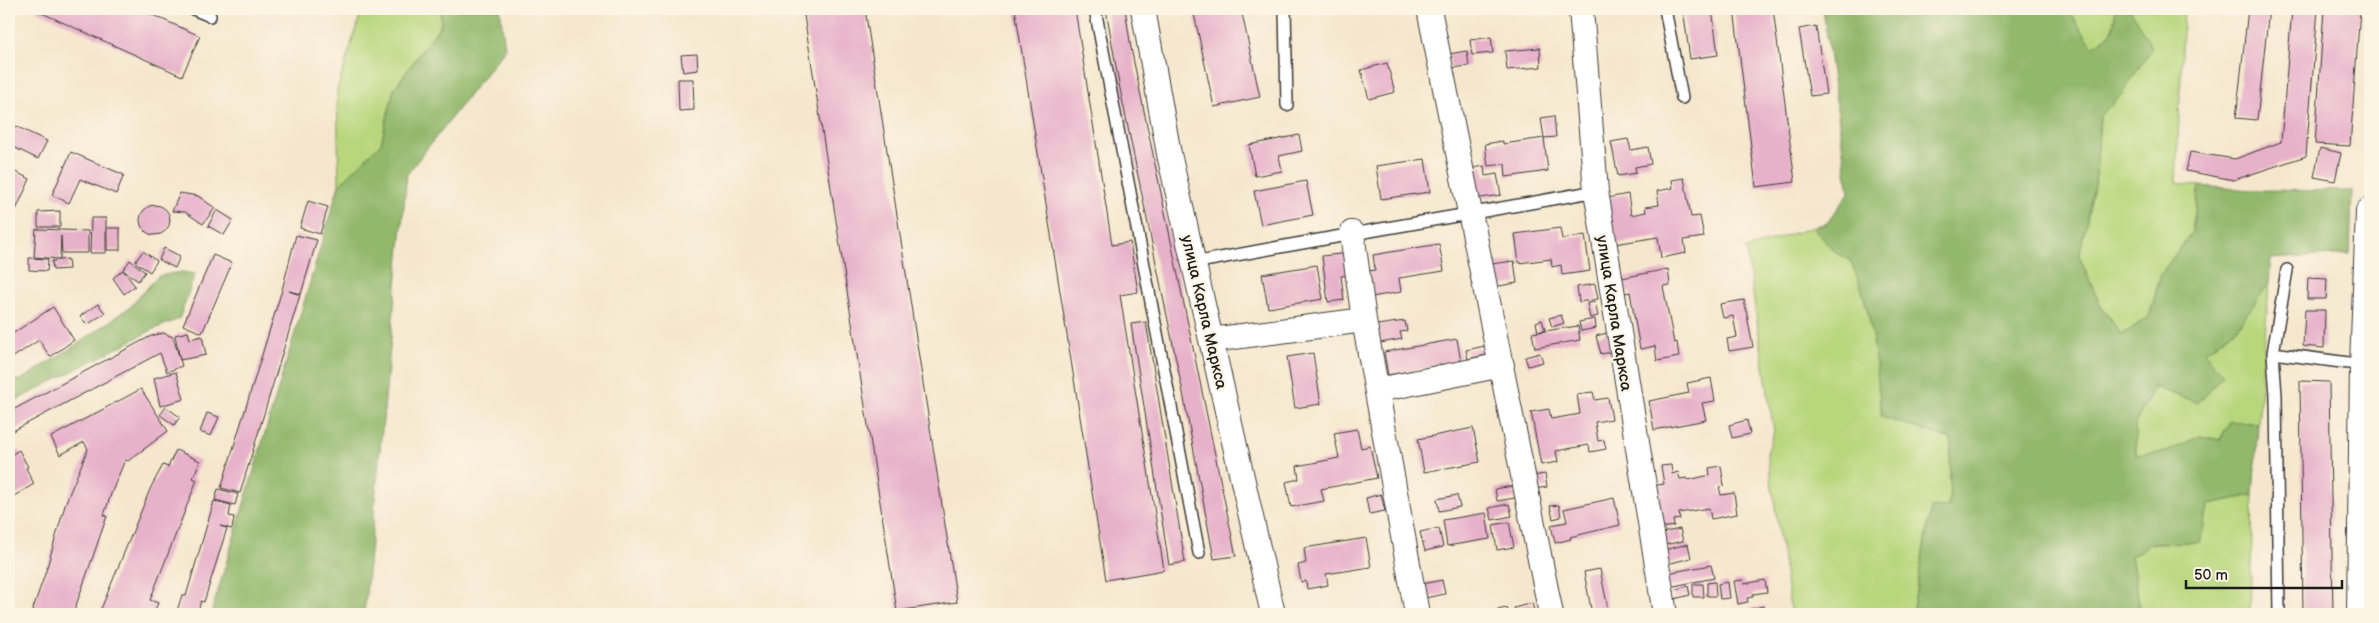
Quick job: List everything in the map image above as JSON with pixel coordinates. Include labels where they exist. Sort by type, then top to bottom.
[{"type":"street","name":"улица Карла Маркса","points":[[1142,9],[1169,154],[1273,614]]},
{"type":"street","points":[[1429,9],[1551,614]]},
{"type":"street","name":"улица Карла Маркса","points":[[1581,9],[1596,191],[1665,614]]},
{"type":"street","points":[[2361,614],[2364,365],[2370,212]]},
{"type":"street","points":[[1352,233],[1364,320],[1417,614]]},
{"type":"street","points":[[1211,340],[1364,320]]},
{"type":"street","points":[[1378,390],[1502,364]]},
{"type":"lane","points":[[193,9],[210,16]]},
{"type":"lane","points":[[1095,9],[1199,553]]},
{"type":"lane","points":[[1286,9],[1287,105]]},
{"type":"lane","points":[[1665,9],[1682,98]]},
{"type":"lane","points":[[1194,263],[1352,233],[1596,191]]},
{"type":"lane","points":[[2279,614],[2276,405],[2273,353],[2287,270]]},
{"type":"lane","points":[[2273,353],[2364,365]]},
{"type":"green space","points":[[362,9],[440,9],[441,24],[394,89],[381,143],[339,185],[337,90]]},
{"type":"green space","points":[[440,9],[500,9],[505,49],[407,174],[364,614],[211,614],[339,185],[381,143],[394,89],[441,25]]},
{"type":"green space","points":[[1823,9],[2068,9],[2093,47],[2112,32],[2116,9],[2131,10],[2152,48],[2122,94],[2100,116],[2096,176],[2079,256],[2100,305],[2122,335],[2149,317],[2161,274],[2192,232],[2199,186],[2252,190],[2352,191],[2350,254],[2271,259],[2269,284],[2236,328],[2204,353],[2223,375],[2198,403],[2154,387],[2135,424],[2136,455],[2167,452],[2200,436],[2220,440],[2230,421],[2258,424],[2253,495],[2209,504],[2200,542],[2152,543],[2131,556],[2141,614],[1912,614],[1931,508],[1949,506],[1951,439],[1882,417],[1872,336],[1864,296],[1849,259],[1837,254],[1813,227],[1827,223],[1849,193]]},
{"type":"green space","points":[[2068,9],[2116,9],[2112,32],[2092,48]]},
{"type":"green space","points":[[2125,9],[2184,9],[2176,183],[2199,186],[2192,232],[2161,274],[2149,317],[2122,335],[2100,305],[2079,256],[2096,176],[2100,116],[2122,94],[2131,10]]},
{"type":"green space","points":[[1813,227],[1837,254],[1849,259],[1864,296],[1875,356],[1882,417],[1951,439],[1949,506],[1931,508],[1912,614],[1791,614],[1767,453],[1774,432],[1746,249]]},
{"type":"green space","points":[[182,272],[195,274],[179,319],[154,329],[9,404],[9,381],[21,380],[85,339],[130,307],[158,276]]},
{"type":"green space","points":[[2269,284],[2258,424],[2230,421],[2220,440],[2200,436],[2167,452],[2136,455],[2135,424],[2154,387],[2204,353],[2236,328]]},
{"type":"green space","points":[[2253,495],[2250,614],[2141,614],[2131,556],[2152,543],[2200,542],[2209,504]]},
{"type":"building","points":[[33,9],[139,9],[200,36],[182,76]]},
{"type":"building","points":[[803,9],[865,9],[957,602],[897,611]]},
{"type":"building","points":[[1015,9],[1075,9],[1112,245],[1130,242],[1138,292],[1120,295],[1164,570],[1106,580]]},
{"type":"building","points":[[1106,9],[1125,9],[1131,48],[1236,556],[1214,559],[1183,393],[1119,84]]},
{"type":"building","points":[[1193,9],[1241,9],[1260,97],[1214,107]]},
{"type":"building","points":[[1683,9],[1712,9],[1718,55],[1690,59]]},
{"type":"building","points":[[1734,9],[1773,9],[1795,182],[1756,187]]},
{"type":"building","points":[[2248,9],[2269,9],[2257,120],[2236,118]]},
{"type":"building","points":[[2292,9],[2318,9],[2306,156],[2234,180],[2186,171],[2190,152],[2235,159],[2281,142]]},
{"type":"building","points":[[2324,9],[2360,9],[2350,146],[2315,144]]},
{"type":"building","points":[[1816,26],[1826,94],[1810,96],[1799,29]]},
{"type":"building","points":[[1491,37],[1493,53],[1472,55],[1470,40]]},
{"type":"building","points":[[1540,48],[1541,67],[1507,70],[1505,51]]},
{"type":"building","points":[[1467,51],[1469,66],[1451,68],[1448,54]]},
{"type":"building","points":[[697,54],[698,70],[683,72],[681,55]]},
{"type":"building","points":[[1387,63],[1395,92],[1369,99],[1361,70]]},
{"type":"building","points":[[678,79],[693,79],[694,110],[679,111]]},
{"type":"building","points":[[1554,116],[1556,137],[1544,138],[1541,118]]},
{"type":"building","points":[[9,123],[47,141],[38,159],[9,145]]},
{"type":"building","points":[[1299,135],[1302,151],[1279,156],[1282,171],[1255,176],[1249,145]]},
{"type":"building","points":[[1544,138],[1548,171],[1506,177],[1505,164],[1488,166],[1485,144],[1503,141],[1503,144]]},
{"type":"building","points":[[1628,139],[1631,150],[1648,147],[1651,164],[1635,167],[1636,173],[1618,176],[1611,142]]},
{"type":"building","points":[[2320,148],[2341,153],[2335,181],[2314,177]]},
{"type":"building","points":[[71,152],[124,175],[116,194],[80,179],[69,203],[52,195]]},
{"type":"building","points":[[1425,159],[1430,192],[1381,199],[1376,166]]},
{"type":"building","points":[[1484,166],[1485,176],[1497,174],[1501,195],[1474,199],[1464,170]]},
{"type":"building","points":[[9,169],[30,179],[15,212],[9,209]]},
{"type":"building","points":[[1684,178],[1691,217],[1700,216],[1704,237],[1684,240],[1686,253],[1661,258],[1658,237],[1615,244],[1607,198],[1628,194],[1631,215],[1646,212],[1645,207],[1659,205],[1657,191],[1673,188],[1672,180]]},
{"type":"building","points":[[1306,181],[1313,215],[1261,225],[1254,191]]},
{"type":"building","points":[[180,193],[198,196],[215,208],[203,224],[185,212],[172,211]]},
{"type":"building","points":[[308,201],[328,207],[320,234],[300,228]]},
{"type":"building","points":[[155,205],[166,209],[170,220],[166,231],[155,235],[144,231],[140,220],[144,209]]},
{"type":"building","points":[[217,210],[233,220],[224,235],[208,226]]},
{"type":"building","points":[[60,211],[60,227],[38,227],[38,212]]},
{"type":"building","points":[[91,218],[106,218],[106,253],[90,253]]},
{"type":"building","points":[[107,228],[120,228],[120,250],[107,250]]},
{"type":"building","points":[[1560,228],[1562,239],[1585,235],[1590,271],[1562,275],[1561,265],[1552,267],[1551,259],[1519,263],[1515,234]]},
{"type":"building","points":[[36,229],[88,231],[88,253],[62,253],[61,236],[60,259],[34,257]]},
{"type":"building","points":[[296,235],[317,240],[301,294],[289,291],[300,295],[240,493],[221,488],[282,290]]},
{"type":"building","points":[[1439,244],[1444,271],[1399,278],[1401,292],[1371,297],[1367,271],[1375,270],[1373,255]]},
{"type":"building","points":[[164,248],[180,256],[175,268],[159,260]]},
{"type":"building","points":[[143,251],[157,261],[150,272],[135,262]]},
{"type":"building","points":[[1349,253],[1352,275],[1341,276],[1344,300],[1328,302],[1322,256]]},
{"type":"building","points":[[213,255],[232,263],[202,333],[183,325]]},
{"type":"building","points":[[29,258],[48,259],[47,271],[29,270]]},
{"type":"building","points":[[68,259],[69,269],[53,270],[52,261]]},
{"type":"building","points":[[130,260],[145,272],[138,281],[123,270]]},
{"type":"building","points":[[1514,261],[1517,283],[1487,288],[1484,265]]},
{"type":"building","points":[[1317,265],[1323,299],[1268,308],[1262,274]]},
{"type":"building","points":[[1668,269],[1670,285],[1663,286],[1674,343],[1677,342],[1679,357],[1657,361],[1655,346],[1640,349],[1630,292],[1625,293],[1622,278]]},
{"type":"building","points":[[123,270],[135,286],[124,294],[113,278]]},
{"type":"building","points":[[2308,278],[2327,279],[2326,299],[2307,299]]},
{"type":"building","points":[[1595,284],[1598,299],[1579,302],[1577,287]]},
{"type":"building","points":[[1744,300],[1753,347],[1729,351],[1727,339],[1737,337],[1733,316],[1723,318],[1720,304]]},
{"type":"building","points":[[1595,302],[1598,316],[1590,318],[1587,303]]},
{"type":"building","points":[[98,304],[105,313],[87,325],[80,316]]},
{"type":"building","points":[[53,307],[74,340],[50,357],[39,340],[9,360],[9,336]]},
{"type":"building","points":[[2305,310],[2325,310],[2324,348],[2303,346]]},
{"type":"building","points":[[1561,315],[1564,323],[1552,327],[1549,318]]},
{"type":"building","points":[[1595,319],[1596,328],[1581,331],[1579,322]]},
{"type":"building","points":[[1542,320],[1545,330],[1538,332],[1536,322]]},
{"type":"building","points":[[1405,321],[1407,331],[1400,332],[1402,339],[1380,343],[1377,325]]},
{"type":"building","points":[[1146,322],[1185,562],[1169,565],[1131,324]]},
{"type":"building","points":[[1578,326],[1580,340],[1535,348],[1532,333]]},
{"type":"building","points":[[188,332],[190,339],[202,336],[206,355],[180,360],[175,335]]},
{"type":"building","points":[[163,333],[173,337],[182,366],[167,372],[160,353],[9,433],[9,412],[151,336]]},
{"type":"building","points":[[1607,333],[1612,352],[1601,354],[1596,336]]},
{"type":"building","points":[[1457,339],[1461,362],[1388,375],[1384,352]]},
{"type":"building","points":[[1485,346],[1487,355],[1468,359],[1466,350]]},
{"type":"building","points":[[1313,353],[1321,404],[1295,408],[1287,357]]},
{"type":"building","points":[[1540,353],[1543,362],[1528,366],[1525,357]]},
{"type":"building","points":[[176,372],[184,399],[160,406],[154,378]]},
{"type":"building","points":[[1711,378],[1715,401],[1702,403],[1706,420],[1654,430],[1649,401],[1689,393],[1687,383]]},
{"type":"building","points":[[2300,381],[2329,382],[2333,614],[2303,614]]},
{"type":"building","points":[[141,389],[168,431],[128,461],[125,460],[111,494],[104,515],[107,516],[73,614],[31,614],[66,502],[88,449],[84,442],[60,455],[51,437]]},
{"type":"building","points":[[1593,392],[1595,400],[1608,398],[1612,419],[1595,422],[1598,441],[1604,440],[1606,449],[1590,452],[1589,445],[1556,451],[1558,462],[1541,465],[1531,412],[1549,409],[1551,419],[1580,414],[1577,394]]},
{"type":"building","points":[[166,407],[180,417],[174,425],[160,415]]},
{"type":"building","points":[[207,413],[219,417],[211,436],[200,432]]},
{"type":"building","points":[[1747,420],[1750,434],[1732,438],[1729,425]]},
{"type":"building","points":[[1473,428],[1480,462],[1424,472],[1418,439]]},
{"type":"building","points":[[1357,429],[1361,448],[1370,446],[1377,478],[1321,489],[1324,501],[1291,507],[1286,482],[1299,479],[1297,466],[1339,458],[1334,433]]},
{"type":"building","points":[[19,450],[34,484],[9,499],[9,456]]},
{"type":"building","points":[[176,450],[200,461],[193,478],[197,480],[150,600],[158,603],[153,614],[99,614],[151,487],[163,465],[168,467]]},
{"type":"building","points":[[1671,465],[1672,474],[1678,472],[1680,479],[1687,478],[1688,480],[1710,475],[1709,468],[1721,466],[1724,486],[1719,487],[1721,495],[1734,493],[1737,514],[1711,519],[1709,508],[1679,513],[1680,519],[1673,520],[1674,526],[1661,528],[1650,486],[1664,484],[1661,466]]},
{"type":"building","points":[[1545,474],[1547,487],[1528,490],[1526,477]]},
{"type":"building","points":[[1513,486],[1515,498],[1497,501],[1495,489]]},
{"type":"building","points":[[218,489],[238,494],[235,505],[215,500]]},
{"type":"building","points":[[1381,494],[1385,511],[1369,514],[1366,498]]},
{"type":"building","points":[[1457,495],[1460,507],[1439,511],[1437,499]]},
{"type":"building","points":[[1614,498],[1620,525],[1570,537],[1571,539],[1555,543],[1551,525],[1567,522],[1564,509]]},
{"type":"building","points":[[214,501],[231,505],[229,516],[234,517],[232,529],[220,526],[227,528],[204,602],[201,601],[197,614],[176,614],[182,595],[186,596]]},
{"type":"building","points":[[1509,504],[1512,516],[1492,520],[1489,508]]},
{"type":"building","points":[[1559,505],[1561,517],[1553,519],[1550,506]]},
{"type":"building","points":[[1486,513],[1490,539],[1447,546],[1443,520]]},
{"type":"building","points":[[1509,522],[1514,547],[1497,550],[1493,525]]},
{"type":"building","points":[[1439,528],[1443,547],[1425,551],[1420,532]]},
{"type":"building","points":[[1680,529],[1683,541],[1664,545],[1661,533]]},
{"type":"building","points":[[1366,538],[1371,567],[1326,574],[1328,585],[1307,589],[1306,581],[1301,582],[1298,565],[1306,563],[1304,548]]},
{"type":"building","points":[[1688,544],[1691,558],[1667,564],[1664,550]]},
{"type":"building","points":[[1711,565],[1714,578],[1664,588],[1662,574]]},
{"type":"building","points":[[1600,569],[1609,614],[1592,614],[1584,572]]},
{"type":"building","points":[[1442,580],[1445,594],[1425,598],[1422,584]]},
{"type":"building","points":[[1743,580],[1744,584],[1765,580],[1767,592],[1753,594],[1753,597],[1747,598],[1748,602],[1738,604],[1734,581]]},
{"type":"building","points":[[1715,582],[1716,596],[1707,596],[1707,583]]},
{"type":"building","points":[[1728,582],[1730,598],[1720,599],[1718,584]]},
{"type":"building","points":[[1693,584],[1703,584],[1704,597],[1693,597]]},
{"type":"building","points":[[1688,586],[1690,595],[1674,599],[1671,591]]},
{"type":"building","points":[[1532,603],[1535,614],[1516,614],[1514,608]]},
{"type":"building","points":[[1764,606],[1765,614],[1747,614],[1746,610]]},
{"type":"building","points":[[1507,608],[1509,614],[1481,614],[1481,613]]},
{"type":"building","points":[[1711,609],[1712,614],[1692,614],[1692,613]]},
{"type":"building","points":[[1740,610],[1741,614],[1733,614],[1733,611]]},
{"type":"building","points":[[1362,611],[1363,614],[1350,614],[1350,613]]}]
